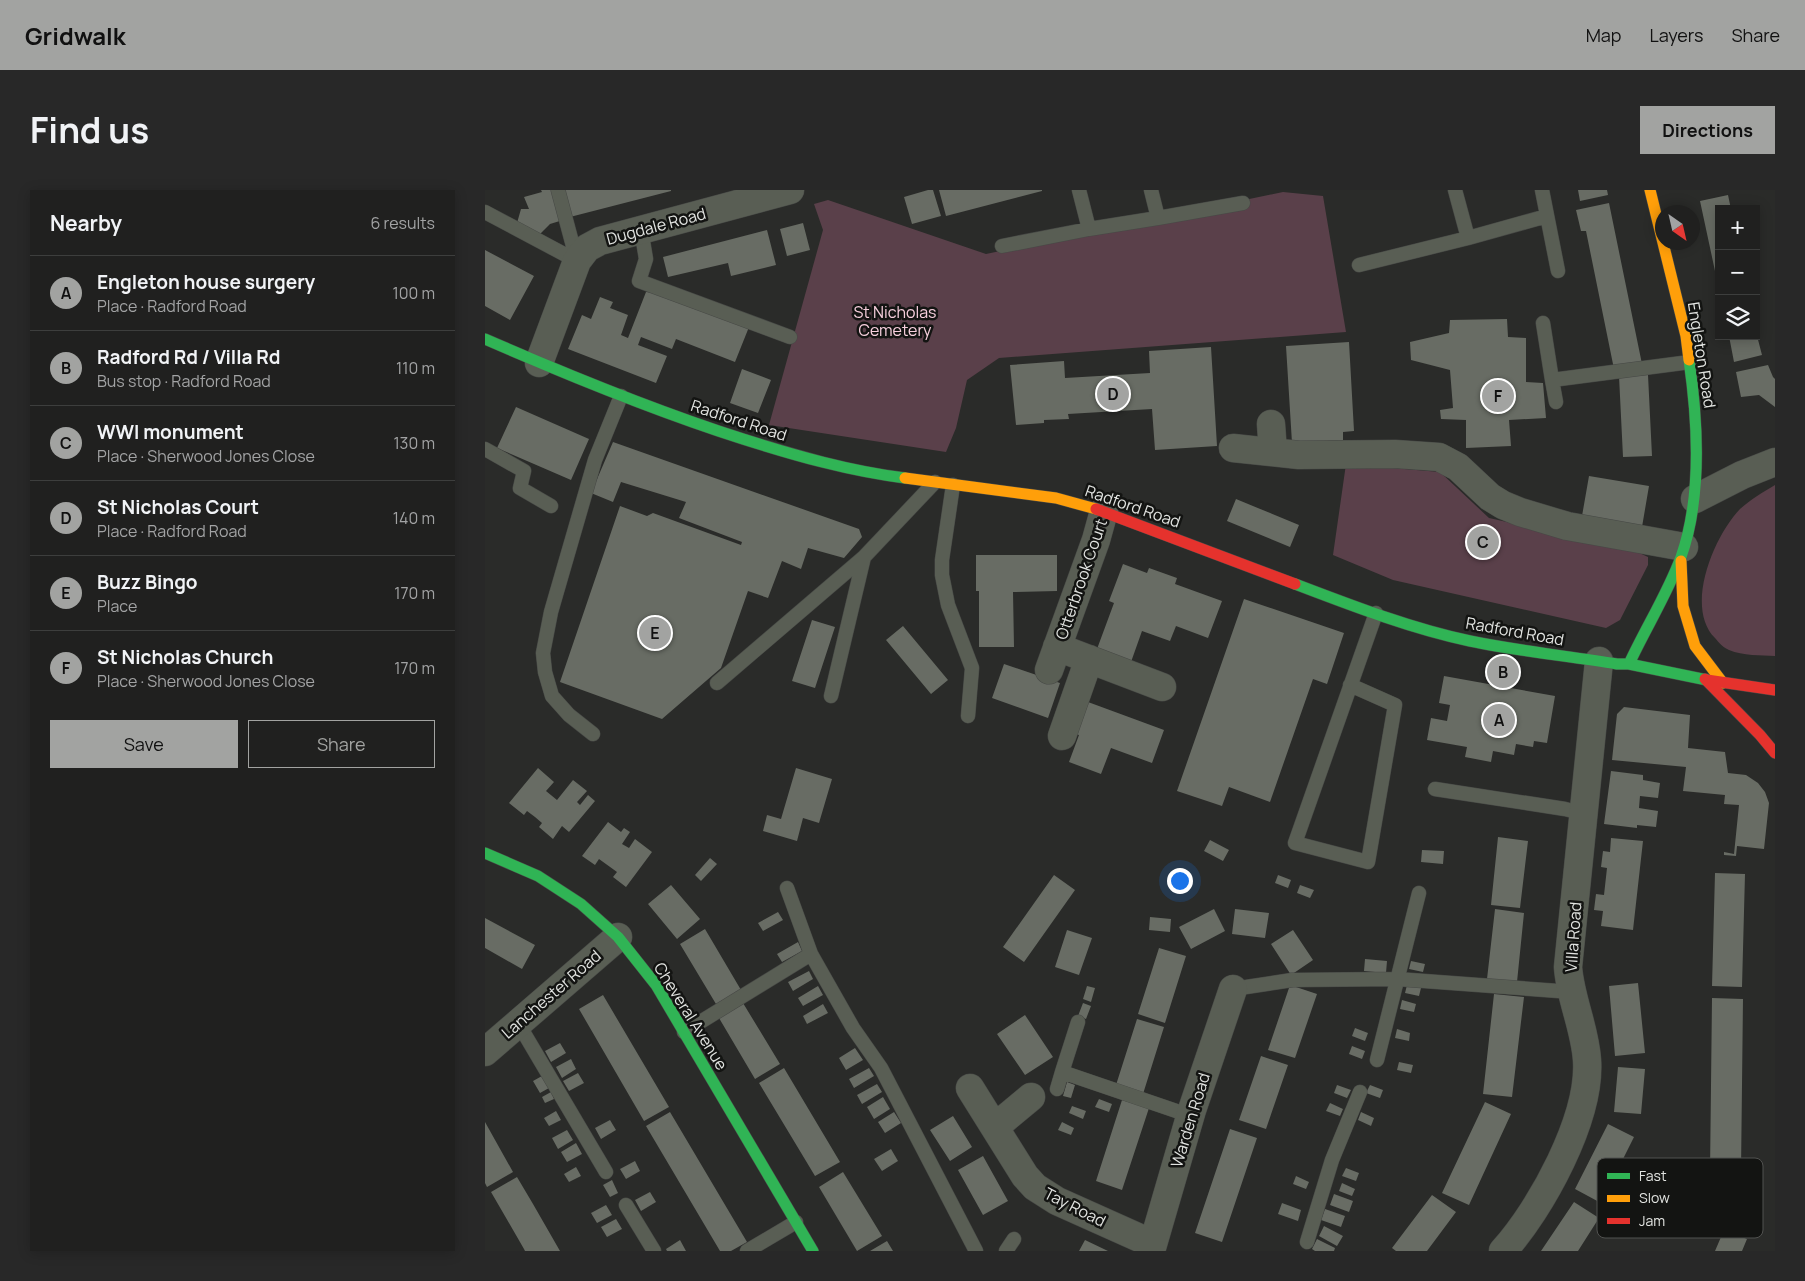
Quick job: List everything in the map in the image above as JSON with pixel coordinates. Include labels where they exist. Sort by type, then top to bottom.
[{"type":"main road","name":"Engleton Road","points":[[1629,664],[1682,552],[1695,499],[1696,409],[1690,362],[1686,336],[1649,190]]},
{"type":"main road","name":"Radford Road","points":[[487,346],[539,363],[700,425],[807,459],[873,474],[953,485],[984,487],[1056,498],[1104,511],[1341,602],[1435,632],[1470,641],[1629,664],[1705,680],[1771,689]]},
{"type":"main road","name":"Engleton Road","points":[[1682,552],[1683,606],[1695,646],[1723,683]]},
{"type":"main road","points":[[1705,680],[1760,735],[1775,753]]},
{"type":"main road","points":[[1771,689],[1775,699]]},
{"type":"main road","name":"Cheveral Avenue","points":[[485,853],[538,876],[581,904],[618,937],[656,985],[813,1251]]},
{"type":"street","name":"Dugdale Road","points":[[539,363],[577,261],[587,248],[600,240],[790,190]]},
{"type":"street","points":[[1271,424],[1273,452]]},
{"type":"street","points":[[1233,448],[1299,455],[1395,454],[1439,457],[1458,466],[1490,497],[1520,512],[1567,526],[1682,552]]},
{"type":"street","points":[[1695,499],[1742,475],[1775,462]]},
{"type":"street","name":"Otterbrook Court","points":[[1104,511],[1096,540],[1053,658],[1089,659],[1162,687]]},
{"type":"street","points":[[1062,736],[1089,659]]},
{"type":"street","name":"Villa Road","points":[[1503,1251],[1529,1217],[1562,1159],[1580,1110],[1587,1075],[1587,1060],[1572,992],[1569,967],[1599,661]]},
{"type":"street","name":"Lanchester Road","points":[[485,1052],[618,937]]},
{"type":"street","name":"Warden Road","points":[[1152,1247],[1191,1116],[1233,989]]},
{"type":"street","name":"Tay Road","points":[[971,1088],[1025,1176],[1035,1186],[1057,1201],[1152,1247]]},
{"type":"street","points":[[995,1127],[1031,1097]]},
{"type":"lane","points":[[558,190],[577,261]]},
{"type":"lane","points":[[1079,190],[1089,229]]},
{"type":"lane","points":[[1151,190],[1158,218]]},
{"type":"lane","points":[[1455,190],[1468,238]]},
{"type":"lane","points":[[1542,190],[1558,271]]},
{"type":"lane","points":[[1002,246],[1243,203]]},
{"type":"lane","points":[[485,212],[577,261]]},
{"type":"lane","points":[[1359,265],[1547,216]]},
{"type":"lane","points":[[641,229],[646,259],[639,281],[790,337]]},
{"type":"lane","points":[[1543,323],[1556,402]]},
{"type":"lane","points":[[1552,380],[1690,362]]},
{"type":"lane","points":[[593,734],[569,715],[552,696],[545,672],[543,652],[551,612],[595,460],[621,396]]},
{"type":"lane","points":[[485,449],[524,471],[520,488],[551,506]]},
{"type":"lane","points":[[717,684],[863,557],[935,482]]},
{"type":"lane","points":[[953,485],[942,560],[942,575],[948,605],[972,668],[968,716]]},
{"type":"lane","points":[[831,696],[863,557]]},
{"type":"lane","points":[[1350,685],[1395,705],[1368,862],[1295,843],[1350,685],[1377,613]]},
{"type":"lane","points":[[1435,789],[1565,809],[1585,814]]},
{"type":"lane","points":[[787,888],[811,954],[853,1028],[881,1068],[976,1251]]},
{"type":"lane","points":[[1377,1060],[1419,893]]},
{"type":"lane","points":[[684,1032],[811,954]]},
{"type":"lane","points":[[1233,989],[1292,980],[1397,979],[1572,992]]},
{"type":"lane","points":[[1057,1089],[1078,1022]]},
{"type":"lane","points":[[518,1023],[606,1172]]},
{"type":"lane","points":[[1062,1072],[1191,1116]]},
{"type":"lane","points":[[1307,1242],[1332,1160],[1360,1092]]},
{"type":"lane","points":[[626,1205],[654,1251]]},
{"type":"lane","points":[[747,1251],[796,1222]]},
{"type":"lane","points":[[1006,1251],[1014,1239]]},
{"type":"green space","name":"St Nicholas Cemetery","points":[[1283,192],[1323,196],[1346,332],[999,358],[967,380],[956,428],[946,452],[769,425],[823,230],[814,204],[828,200],[986,254]]},
{"type":"green space","points":[[1346,464],[1440,472],[1489,518],[1635,551],[1648,557],[1648,565],[1620,620],[1606,628],[1393,580],[1333,555]]},
{"type":"green space","points":[[1775,485],[1775,656],[1740,653],[1725,648],[1706,625],[1702,609],[1702,591],[1712,554],[1730,521],[1740,509]]},
{"type":"building","points":[[541,190],[555,190],[563,220],[550,224],[540,234],[517,223],[521,209],[529,209],[524,197],[542,192]]},
{"type":"building","points":[[563,190],[671,190],[671,191],[570,217]]},
{"type":"building","points":[[933,190],[941,216],[912,224],[904,197]]},
{"type":"building","points":[[939,190],[1042,190],[1042,191],[946,216]]},
{"type":"building","points":[[1578,190],[1607,190],[1608,195],[1580,201]]},
{"type":"building","points":[[1728,195],[1730,205],[1715,205],[1715,271],[1700,201]]},
{"type":"building","points":[[1609,203],[1642,364],[1614,369],[1586,231],[1581,231],[1576,210]]},
{"type":"building","points":[[803,223],[810,250],[787,256],[780,229]]},
{"type":"building","points":[[767,230],[776,265],[731,276],[728,263],[668,277],[663,257]]},
{"type":"building","points":[[485,250],[534,276],[510,320],[485,306]]},
{"type":"building","points":[[646,292],[658,293],[749,327],[735,362],[676,339],[672,349],[641,337],[638,345],[667,356],[656,383],[568,349],[582,315],[591,319],[600,297],[613,302],[610,308],[628,315],[621,335],[628,338]]},
{"type":"building","points":[[1507,319],[1508,337],[1526,338],[1526,382],[1543,383],[1546,418],[1509,420],[1511,446],[1466,448],[1466,420],[1441,419],[1440,410],[1453,408],[1450,370],[1411,360],[1410,342],[1449,333],[1450,320]]},
{"type":"building","points":[[1730,340],[1758,340],[1762,355],[1734,362]]},
{"type":"building","points":[[1349,342],[1354,431],[1343,432],[1343,440],[1292,443],[1286,346]]},
{"type":"building","points":[[1211,347],[1217,446],[1155,450],[1152,409],[1068,414],[1069,419],[1044,420],[1044,423],[1016,425],[1010,365],[1064,361],[1065,378],[1150,373],[1149,351]]},
{"type":"building","points":[[1768,365],[1775,379],[1775,407],[1759,395],[1741,397],[1736,372]]},
{"type":"building","points":[[742,369],[771,380],[758,413],[730,403]]},
{"type":"building","points":[[1648,375],[1652,456],[1623,457],[1619,376]]},
{"type":"building","points":[[516,407],[589,439],[571,480],[497,448]]},
{"type":"building","points":[[613,442],[859,529],[862,537],[844,558],[808,548],[801,569],[782,561],[768,598],[748,591],[721,668],[662,719],[560,682],[620,506],[647,516],[653,513],[741,545],[742,542],[679,518],[686,502],[621,482],[613,502],[591,493]]},
{"type":"building","points":[[1589,476],[1649,486],[1642,527],[1582,516]]},
{"type":"building","points":[[1236,499],[1299,525],[1290,547],[1227,521]]},
{"type":"building","points":[[976,555],[1057,555],[1057,591],[1013,592],[1014,647],[979,647],[979,591],[976,591]]},
{"type":"building","points":[[1123,564],[1147,573],[1149,568],[1177,578],[1175,584],[1222,601],[1208,638],[1176,626],[1170,641],[1142,631],[1131,662],[1097,649],[1114,603],[1109,601]]},
{"type":"building","points":[[1244,599],[1344,633],[1327,684],[1313,679],[1270,802],[1229,787],[1222,806],[1177,791]]},
{"type":"building","points":[[812,620],[835,627],[815,688],[792,681]]},
{"type":"building","points":[[903,626],[948,680],[931,694],[886,640]]},
{"type":"building","points":[[1004,664],[1060,683],[1048,718],[992,698]]},
{"type":"building","points":[[1444,676],[1555,696],[1547,743],[1534,741],[1533,747],[1516,744],[1514,755],[1493,751],[1491,762],[1465,757],[1467,747],[1427,740],[1431,718],[1447,721],[1450,705],[1439,703]]},
{"type":"building","points":[[1088,702],[1164,730],[1152,763],[1111,748],[1101,774],[1069,762],[1079,735],[1076,734]]},
{"type":"building","points":[[1624,707],[1690,715],[1688,748],[1725,752],[1728,773],[1746,775],[1758,783],[1765,792],[1769,803],[1764,849],[1737,846],[1736,856],[1724,855],[1724,852],[1734,854],[1739,805],[1724,804],[1725,795],[1683,791],[1686,767],[1612,760],[1617,714]]},
{"type":"building","points":[[538,768],[554,782],[546,791],[557,800],[573,780],[587,791],[577,802],[580,805],[588,795],[595,801],[569,832],[562,826],[553,839],[539,827],[542,823],[535,817],[527,811],[524,815],[509,803]]},
{"type":"building","points":[[796,768],[832,779],[819,823],[803,818],[797,841],[763,831],[767,815],[781,819]]},
{"type":"building","points":[[1611,771],[1643,775],[1643,780],[1660,783],[1658,798],[1640,796],[1639,808],[1658,811],[1656,827],[1637,825],[1637,828],[1604,824]]},
{"type":"building","points":[[608,822],[621,832],[624,828],[630,832],[622,844],[629,848],[635,839],[652,852],[626,887],[613,877],[617,872],[599,859],[595,865],[582,856]]},
{"type":"building","points":[[1498,837],[1528,841],[1520,908],[1491,905]]},
{"type":"building","points":[[1611,838],[1643,841],[1633,930],[1601,926],[1603,911],[1594,910],[1596,894],[1604,895],[1607,868],[1601,867],[1603,851],[1610,852]]},
{"type":"building","points":[[1210,840],[1229,850],[1223,861],[1204,851]]},
{"type":"building","points":[[1422,850],[1444,851],[1443,864],[1421,862]]},
{"type":"building","points":[[710,858],[717,864],[701,881],[695,875]]},
{"type":"building","points":[[1715,873],[1745,874],[1742,987],[1712,986]]},
{"type":"building","points":[[1054,875],[1075,890],[1024,962],[1003,947]]},
{"type":"building","points":[[1278,875],[1291,880],[1288,888],[1275,883]]},
{"type":"building","points":[[671,885],[700,919],[677,939],[648,904]]},
{"type":"building","points":[[1300,885],[1314,890],[1310,898],[1297,893]]},
{"type":"building","points":[[1214,909],[1225,931],[1191,949],[1179,927]]},
{"type":"building","points":[[1235,909],[1269,913],[1265,938],[1232,934]]},
{"type":"building","points":[[1495,909],[1524,913],[1517,982],[1487,979]]},
{"type":"building","points":[[778,912],[783,920],[763,931],[758,923]]},
{"type":"building","points":[[1150,917],[1171,919],[1170,932],[1149,930]]},
{"type":"building","points":[[485,918],[535,945],[522,969],[485,948]]},
{"type":"building","points":[[705,929],[741,990],[716,1004],[680,944]]},
{"type":"building","points":[[1067,930],[1092,938],[1079,975],[1055,967]]},
{"type":"building","points":[[1293,930],[1313,960],[1291,975],[1271,944]]},
{"type":"building","points":[[798,942],[802,951],[782,962],[777,954]]},
{"type":"building","points":[[1159,948],[1186,956],[1165,1023],[1138,1014]]},
{"type":"building","points":[[1365,959],[1387,961],[1386,973],[1364,971]]},
{"type":"building","points":[[1411,961],[1425,964],[1423,972],[1409,969]]},
{"type":"building","points":[[809,971],[813,979],[793,991],[788,982]]},
{"type":"building","points":[[1638,983],[1645,1053],[1615,1056],[1609,986]]},
{"type":"building","points":[[1290,985],[1317,994],[1295,1058],[1268,1050]]},
{"type":"building","points":[[1407,985],[1421,988],[1419,996],[1405,993]]},
{"type":"building","points":[[818,986],[823,995],[803,1006],[798,998]]},
{"type":"building","points":[[1087,986],[1095,988],[1091,1002],[1083,999]]},
{"type":"building","points":[[1494,994],[1524,997],[1512,1097],[1483,1094]]},
{"type":"building","points":[[603,995],[669,1107],[644,1121],[579,1009]]},
{"type":"building","points":[[1712,998],[1743,999],[1741,1158],[1710,1158]]},
{"type":"building","points":[[1402,1000],[1416,1004],[1414,1012],[1400,1009]]},
{"type":"building","points":[[743,1003],[780,1064],[755,1079],[719,1018]]},
{"type":"building","points":[[1083,1003],[1091,1006],[1086,1019],[1078,1016]]},
{"type":"building","points":[[823,1004],[828,1013],[807,1024],[803,1016]]},
{"type":"building","points":[[1025,1015],[1053,1057],[1025,1075],[997,1034]]},
{"type":"building","points":[[1137,1019],[1164,1027],[1143,1094],[1116,1085]]},
{"type":"building","points":[[1355,1028],[1368,1033],[1365,1041],[1352,1036]]},
{"type":"building","points":[[1397,1029],[1410,1033],[1409,1041],[1395,1038]]},
{"type":"building","points":[[560,1043],[566,1053],[551,1062],[545,1051]]},
{"type":"building","points":[[1352,1046],[1365,1051],[1362,1059],[1349,1054]]},
{"type":"building","points":[[855,1048],[863,1060],[846,1070],[839,1058]]},
{"type":"building","points":[[1261,1056],[1288,1065],[1266,1129],[1239,1120]]},
{"type":"building","points":[[571,1059],[576,1069],[562,1078],[556,1067]]},
{"type":"building","points":[[1399,1062],[1413,1065],[1411,1073],[1397,1070]]},
{"type":"building","points":[[1618,1067],[1645,1069],[1641,1114],[1614,1112]]},
{"type":"building","points":[[784,1068],[840,1162],[815,1176],[759,1083]]},
{"type":"building","points":[[869,1068],[874,1076],[854,1088],[849,1079]]},
{"type":"building","points":[[578,1073],[584,1083],[569,1091],[563,1081]]},
{"type":"building","points":[[542,1076],[549,1088],[540,1093],[533,1081]]},
{"type":"building","points":[[1067,1082],[1075,1085],[1071,1098],[1063,1096]]},
{"type":"building","points":[[877,1084],[882,1092],[862,1104],[857,1095]]},
{"type":"building","points":[[1337,1085],[1351,1090],[1347,1098],[1334,1093]]},
{"type":"building","points":[[1370,1085],[1383,1090],[1380,1098],[1366,1093]]},
{"type":"building","points":[[551,1092],[554,1099],[545,1103],[542,1097]]},
{"type":"building","points":[[883,1097],[890,1109],[874,1119],[867,1107]]},
{"type":"building","points":[[1099,1099],[1112,1104],[1109,1112],[1095,1107]]},
{"type":"building","points":[[1122,1100],[1149,1108],[1122,1190],[1096,1181]]},
{"type":"building","points":[[1485,1102],[1511,1114],[1469,1205],[1442,1193]]},
{"type":"building","points":[[1330,1103],[1343,1109],[1340,1116],[1326,1111]]},
{"type":"building","points":[[1072,1106],[1086,1111],[1083,1119],[1069,1113]]},
{"type":"building","points":[[556,1111],[561,1120],[549,1126],[544,1118]]},
{"type":"building","points":[[670,1112],[747,1242],[731,1251],[720,1251],[646,1126]]},
{"type":"building","points":[[894,1112],[901,1123],[885,1133],[878,1122]]},
{"type":"building","points":[[1361,1112],[1374,1118],[1371,1126],[1358,1120]]},
{"type":"building","points":[[953,1116],[972,1147],[950,1161],[930,1130]]},
{"type":"building","points":[[610,1120],[616,1130],[601,1139],[595,1128]]},
{"type":"building","points":[[485,1122],[513,1172],[487,1187],[485,1183]]},
{"type":"building","points":[[1062,1122],[1074,1128],[1071,1135],[1058,1130]]},
{"type":"building","points":[[1608,1124],[1634,1137],[1624,1158],[1597,1158],[1597,1201],[1575,1189]]},
{"type":"building","points":[[1230,1129],[1257,1138],[1222,1242],[1195,1233]]},
{"type":"building","points":[[567,1130],[573,1140],[558,1149],[552,1138]]},
{"type":"building","points":[[576,1143],[582,1154],[567,1162],[561,1152]]},
{"type":"building","points":[[891,1149],[898,1161],[882,1171],[874,1159]]},
{"type":"building","points":[[983,1156],[1008,1201],[983,1215],[958,1170]]},
{"type":"building","points":[[635,1161],[640,1171],[626,1179],[620,1169]]},
{"type":"building","points":[[576,1167],[581,1176],[569,1182],[564,1174]]},
{"type":"building","points":[[1346,1168],[1359,1173],[1356,1181],[1342,1176]]},
{"type":"building","points":[[843,1172],[882,1236],[857,1251],[819,1187]]},
{"type":"building","points":[[1296,1176],[1309,1182],[1306,1189],[1293,1184]]},
{"type":"building","points":[[517,1177],[560,1251],[525,1251],[491,1192]]},
{"type":"building","points":[[612,1180],[618,1193],[610,1197],[603,1185]]},
{"type":"building","points":[[1342,1183],[1355,1189],[1352,1196],[1339,1191]]},
{"type":"building","points":[[650,1192],[656,1202],[641,1211],[635,1200]]},
{"type":"building","points":[[1334,1194],[1353,1201],[1349,1212],[1330,1205]]},
{"type":"building","points":[[1432,1195],[1456,1212],[1427,1251],[1396,1251],[1392,1248]]},
{"type":"building","points":[[1574,1202],[1597,1217],[1597,1221],[1578,1251],[1541,1251]]},
{"type":"building","points":[[1282,1203],[1301,1210],[1298,1221],[1278,1214]]},
{"type":"building","points":[[606,1205],[612,1215],[597,1223],[591,1213]]},
{"type":"building","points":[[1325,1209],[1345,1216],[1341,1227],[1321,1220]]},
{"type":"building","points":[[616,1219],[622,1229],[607,1237],[601,1227]]},
{"type":"building","points":[[1324,1226],[1343,1236],[1337,1246],[1319,1236]]},
{"type":"building","points":[[1721,1238],[1747,1239],[1742,1251],[1715,1251]]},
{"type":"building","points":[[1317,1239],[1335,1248],[1334,1251],[1315,1251],[1312,1249]]},
{"type":"building","points":[[680,1240],[686,1251],[667,1251],[666,1249]]},
{"type":"building","points":[[1085,1240],[1108,1251],[1079,1251]]},
{"type":"building","points":[[887,1241],[893,1251],[870,1251]]},
{"type":"traffic: fast","points":[[485,339],[613,392],[710,428],[823,462],[905,478]]},
{"type":"traffic: fast","points":[[1629,664],[1670,584],[1688,534],[1695,485],[1696,460],[1695,409],[1689,360]]},
{"type":"traffic: fast","points":[[1295,584],[1381,616],[1448,636],[1525,651],[1629,664],[1707,680]]},
{"type":"traffic: fast","points":[[485,853],[538,876],[581,904],[618,937],[656,985],[813,1251]]},
{"type":"traffic: slow","points":[[1650,190],[1686,336],[1689,360]]},
{"type":"traffic: slow","points":[[905,478],[1056,498],[1096,509]]},
{"type":"traffic: slow","points":[[1681,561],[1683,606],[1695,646],[1723,683]]},
{"type":"traffic: jam","points":[[1096,509],[1295,584]]},
{"type":"traffic: jam","points":[[1705,679],[1775,753]]},
{"type":"traffic: jam","points":[[1707,680],[1775,690]]},
{"type":"place","name":"St Nicholas Court","points":[[1113,394]]},
{"type":"place","name":"St Nicholas Church","points":[[1498,396]]},
{"type":"place","name":"WWI monument","points":[[1483,542]]},
{"type":"place","name":"Buzz Bingo","points":[[655,633]]},
{"type":"place","name":"Radford Rd / Villa Rd","points":[[1503,672]]},
{"type":"place","name":"Engleton house surgery","points":[[1499,720]]}]
